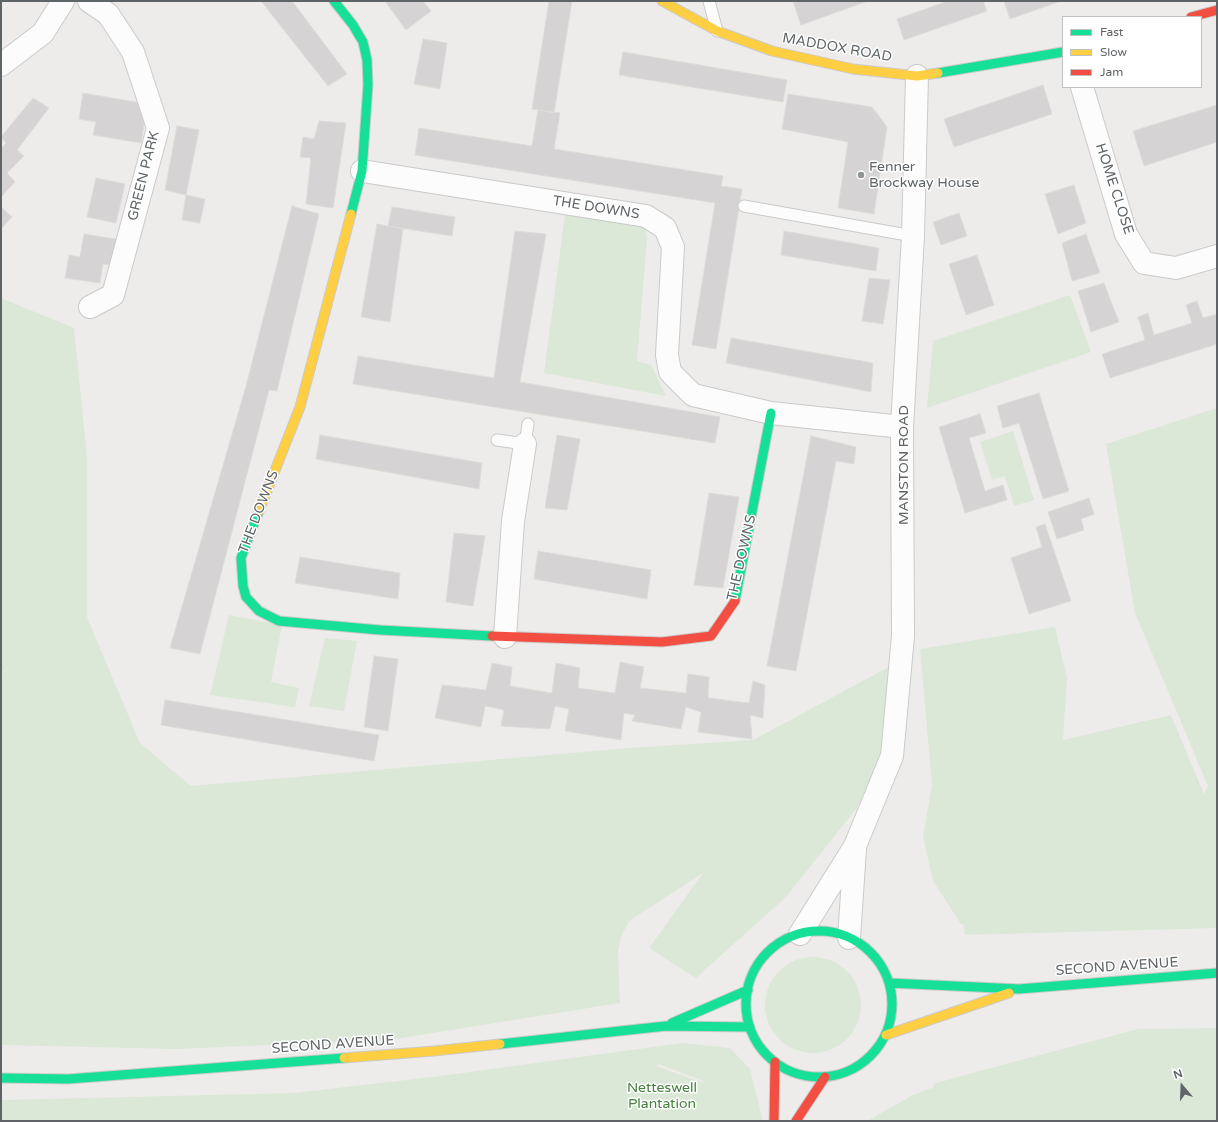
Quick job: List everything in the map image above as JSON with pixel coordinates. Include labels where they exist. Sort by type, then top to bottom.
[{"type":"street","points":[[1,65],[43,33],[63,1]]},
{"type":"street","name":"GREEN PARK","points":[[89,1],[108,14],[133,52],[158,128],[113,295],[90,307]]},
{"type":"street","name":"THE DOWNS","points":[[334,1],[353,25],[363,42],[367,60],[368,85],[362,171],[300,407],[241,558],[242,586],[246,597],[258,611],[279,621],[380,630],[505,637],[662,642],[712,636],[735,601],[772,413]]},
{"type":"street","name":"MADDOX ROAD","points":[[662,1],[717,31],[772,51],[853,69],[917,76],[1062,52]]},
{"type":"street","points":[[1195,16],[1217,10]]},
{"type":"street","name":"MANSTON ROAD","points":[[800,934],[855,846],[892,756],[903,636],[902,427],[913,236],[917,76]]},
{"type":"street","name":"HOME CLOSE","points":[[1082,88],[1126,234],[1144,263],[1176,268],[1217,256]]},
{"type":"street","name":"THE DOWNS","points":[[362,171],[646,216],[665,228],[673,247],[667,355],[670,372],[693,395],[772,413],[902,427]]},
{"type":"street","points":[[505,637],[513,520],[527,434]]},
{"type":"street","name":"MANSTON ROAD","points":[[849,938],[855,846]]},
{"type":"street","points":[[825,931],[849,938],[867,948],[881,964],[889,982],[892,1000],[891,1018],[886,1035],[875,1051],[861,1064],[844,1073],[825,1077],[807,1076],[790,1071],[775,1062],[765,1052],[756,1040],[750,1027],[747,1009],[748,990],[754,971],[766,955],[781,942],[800,934],[825,931]]},
{"type":"street","name":"SECOND AVENUE","points":[[889,982],[1019,989],[1217,974]]},
{"type":"street","name":"SECOND AVENUE","points":[[886,1035],[1019,989]]},
{"type":"street","name":"SECOND AVENUE","points":[[666,1026],[748,990]]},
{"type":"street","name":"SECOND AVENUE","points":[[1,1078],[68,1079],[434,1052],[666,1026],[750,1027]]},
{"type":"street","points":[[774,1121],[775,1062]]},
{"type":"street","points":[[796,1121],[825,1077]]},
{"type":"lane","points":[[709,1],[717,31]]},
{"type":"lane","points":[[744,206],[913,236]]},
{"type":"lane","points":[[497,440],[527,434]]},
{"type":"green space","points":[[565,214],[645,226],[647,239],[637,361],[651,365],[666,396],[544,373]]},
{"type":"green space","points":[[1070,295],[1091,352],[927,408],[933,341]]},
{"type":"green space","points":[[1,298],[74,328],[87,457],[87,617],[140,743],[191,786],[629,748],[753,740],[898,662],[887,748],[857,808],[786,897],[696,978],[649,948],[703,873],[629,921],[621,937],[618,952],[620,1003],[389,1040],[176,1049],[1,1045],[1,675],[13,663],[1,674]]},
{"type":"green space","points":[[1217,408],[1217,928],[965,935],[963,924],[961,924],[933,881],[923,837],[932,785],[920,649],[1055,627],[1067,678],[1063,740],[1171,715],[1204,794],[1208,786],[1135,613],[1106,444]]},
{"type":"green space","points":[[1013,431],[1034,500],[1014,506],[1005,476],[992,480],[980,442]]},
{"type":"green space","points":[[229,615],[282,625],[271,682],[299,688],[295,707],[210,695]]},
{"type":"green space","points":[[325,638],[357,641],[344,711],[309,706]]},
{"type":"green space","points":[[813,957],[831,960],[847,971],[858,987],[861,1005],[858,1023],[847,1039],[831,1050],[813,1053],[795,1050],[779,1039],[768,1023],[765,1005],[768,987],[779,971],[795,960]]},
{"type":"green space","points":[[1217,1028],[1217,1121],[867,1121],[913,1095],[934,1087],[933,1084],[983,1070],[1138,1029]]},
{"type":"green space","name":"Netteswell Plantation","points":[[682,1043],[730,1048],[750,1069],[763,1121],[1,1121],[1,1100],[294,1093],[440,1076]],"holes":[[[658,1064],[703,1081],[704,1083],[656,1066]]]},
{"type":"building","points":[[261,1],[292,1],[347,74],[328,86]]},
{"type":"building","points":[[385,1],[423,1],[431,11],[406,30]]},
{"type":"building","points":[[549,1],[572,1],[554,113],[532,109]]},
{"type":"building","points":[[793,1],[868,1],[801,25]]},
{"type":"building","points":[[948,1],[983,1],[987,11],[904,40],[897,19]]},
{"type":"building","points":[[1004,1],[1061,1],[1010,19]]},
{"type":"building","points":[[423,39],[447,43],[440,89],[414,84]]},
{"type":"building","points":[[623,52],[787,80],[783,102],[619,75]]},
{"type":"building","points":[[1043,85],[1052,114],[954,147],[944,119]]},
{"type":"building","points":[[83,93],[147,104],[141,143],[93,135],[96,122],[79,119]]},
{"type":"building","name":"Fenner Brockway House","points":[[788,94],[872,107],[887,127],[874,214],[838,208],[848,142],[782,129]]},
{"type":"building","points":[[33,98],[49,108],[17,150],[24,156],[7,173],[15,182],[1,197],[1,149],[6,143],[1,137]]},
{"type":"building","points":[[1217,105],[1217,142],[1144,166],[1133,131]]},
{"type":"building","points":[[538,110],[560,113],[554,149],[723,176],[721,186],[742,189],[716,349],[692,345],[715,203],[415,155],[419,128],[532,146]]},
{"type":"building","points":[[319,121],[346,123],[333,208],[306,204],[311,158],[300,157],[303,137],[314,139]]},
{"type":"building","points":[[177,126],[199,130],[186,195],[165,190]]},
{"type":"building","points":[[96,178],[125,184],[116,223],[87,217]]},
{"type":"building","points":[[1074,185],[1086,223],[1058,234],[1045,194]]},
{"type":"building","points":[[186,195],[205,199],[200,223],[182,220]]},
{"type":"building","points":[[292,206],[319,214],[277,391],[269,390],[200,654],[170,648],[246,386]]},
{"type":"building","points":[[1,207],[12,217],[1,229]]},
{"type":"building","points":[[392,207],[455,217],[452,236],[388,226]]},
{"type":"building","points":[[959,213],[967,236],[941,245],[933,222]]},
{"type":"building","points":[[377,224],[403,229],[390,322],[361,317]]},
{"type":"building","points":[[515,231],[546,234],[520,382],[720,417],[715,443],[353,384],[358,356],[494,378]]},
{"type":"building","points":[[784,231],[879,248],[876,271],[781,255]]},
{"type":"building","points":[[84,234],[116,239],[112,265],[103,264],[100,283],[65,278],[69,255],[80,257]]},
{"type":"building","points":[[1086,234],[1100,273],[1072,281],[1062,243]]},
{"type":"building","points":[[977,255],[994,305],[966,315],[949,264]]},
{"type":"building","points":[[869,278],[890,280],[883,324],[862,321]]},
{"type":"building","points":[[1104,283],[1119,322],[1091,332],[1078,291]]},
{"type":"building","points":[[1197,301],[1203,318],[1217,314],[1217,344],[1110,378],[1102,354],[1145,340],[1138,317],[1148,313],[1154,335],[1192,323],[1186,305]]},
{"type":"building","points":[[731,338],[873,363],[871,392],[726,363]]},
{"type":"building","points":[[1039,393],[1069,491],[1043,499],[1019,423],[1003,428],[997,406]]},
{"type":"building","points":[[980,414],[986,433],[969,438],[985,491],[1003,485],[1007,500],[965,513],[939,427]]},
{"type":"building","points":[[320,435],[482,463],[479,489],[316,459]]},
{"type":"building","points":[[557,435],[580,439],[567,510],[545,508]]},
{"type":"building","points":[[811,436],[856,447],[854,464],[836,461],[796,671],[767,666]]},
{"type":"building","points":[[709,493],[739,497],[723,588],[694,585]]},
{"type":"building","points":[[1089,498],[1094,514],[1081,519],[1084,530],[1057,539],[1048,512]]},
{"type":"building","points":[[1045,524],[1071,601],[1029,614],[1011,558],[1042,547],[1036,527]]},
{"type":"building","points":[[454,533],[485,536],[473,606],[446,602]]},
{"type":"building","points":[[538,551],[651,570],[647,599],[534,579]]},
{"type":"building","points":[[300,557],[400,573],[398,599],[295,583]]},
{"type":"building","points":[[374,656],[398,659],[388,731],[364,727]]},
{"type":"building","points":[[620,662],[644,667],[640,688],[686,693],[688,674],[709,677],[708,698],[749,703],[753,681],[765,685],[763,718],[750,715],[752,739],[698,732],[701,712],[686,707],[681,729],[632,721],[635,715],[624,713],[621,740],[565,731],[569,709],[555,706],[550,729],[501,726],[504,710],[485,706],[481,727],[435,718],[442,685],[486,690],[492,663],[512,667],[510,686],[552,693],[556,663],[580,668],[578,688],[615,693]]},
{"type":"building","points":[[165,700],[379,735],[374,761],[161,725]]},
{"type":"traffic: fast","points":[[334,1],[353,25],[363,42],[367,60],[368,85],[362,171],[351,214]]},
{"type":"traffic: fast","points":[[938,73],[1062,52]]},
{"type":"traffic: fast","points":[[735,601],[771,413]]},
{"type":"traffic: fast","points":[[259,511],[241,558],[243,586],[246,597],[259,611],[279,621],[380,630],[492,636]]},
{"type":"traffic: fast","points":[[819,931],[847,937],[865,948],[875,958],[886,976],[892,1004],[886,1032],[875,1050],[865,1060],[847,1071],[819,1077],[791,1071],[773,1060],[763,1050],[752,1032],[746,1004],[752,976],[763,958],[773,948],[791,937],[819,931]]},
{"type":"traffic: fast","points":[[889,983],[1019,989],[1217,973]]},
{"type":"traffic: fast","points":[[672,1023],[748,990]]},
{"type":"traffic: fast","points":[[500,1044],[666,1026],[750,1027]]},
{"type":"traffic: fast","points":[[1,1078],[68,1079],[344,1058]]},
{"type":"traffic: slow","points":[[662,1],[717,31],[772,51],[853,69],[917,76],[938,73]]},
{"type":"traffic: slow","points":[[259,511],[300,407],[351,214]]},
{"type":"traffic: slow","points":[[886,1035],[1009,993]]},
{"type":"traffic: slow","points":[[344,1058],[500,1044]]},
{"type":"traffic: jam","points":[[1195,16],[1217,10]]},
{"type":"traffic: jam","points":[[492,636],[662,642],[711,636],[735,601]]},
{"type":"traffic: jam","points":[[774,1121],[775,1062]]},
{"type":"traffic: jam","points":[[796,1121],[825,1077]]},
{"type":"place","name":"Fenner Brockway House","points":[[861,175]]}]
